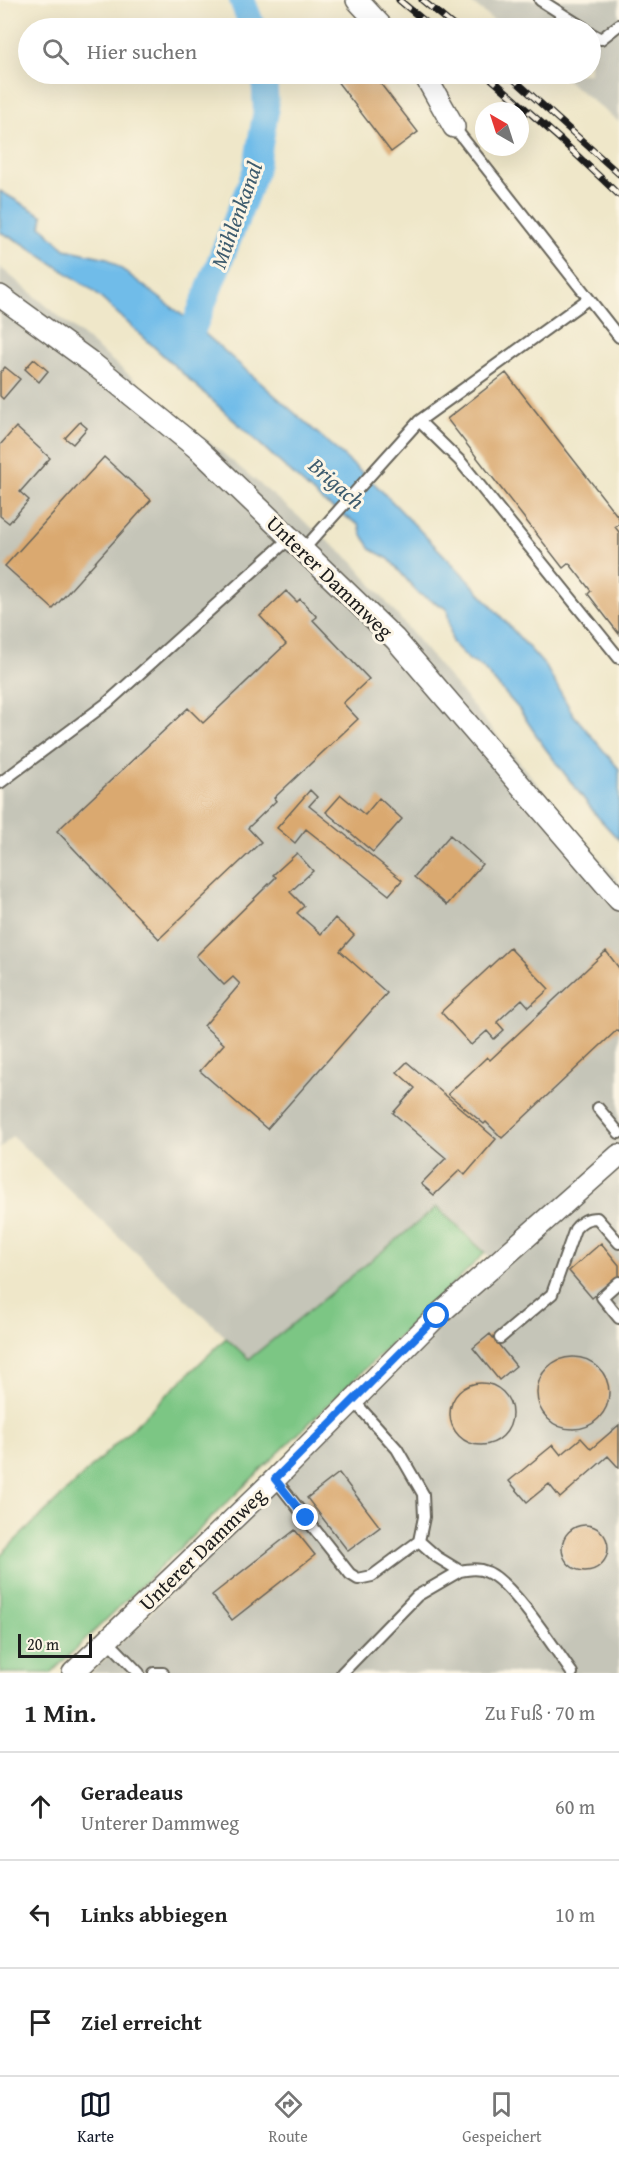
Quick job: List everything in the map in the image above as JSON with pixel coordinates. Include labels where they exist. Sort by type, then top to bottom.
[{"type":"street","points":[[357,0],[374,18]]},
{"type":"street","points":[[429,84],[453,127]]},
{"type":"street","name":"Unterer Dammweg","points":[[0,296],[92,363],[198,449],[395,639],[619,900]]},
{"type":"street","name":"Unterer Dammweg","points":[[73,1673],[275,1479],[437,1316],[619,1155]]},
{"type":"lane","points":[[540,0],[568,18]]},
{"type":"lane","points":[[601,39],[619,25]]},
{"type":"lane","points":[[453,127],[619,337]]},
{"type":"lane","points":[[0,783],[106,703],[296,544],[318,534],[419,421],[588,299]]},
{"type":"lane","points":[[419,421],[460,461],[619,658]]},
{"type":"lane","points":[[598,1108],[618,1129]]},
{"type":"lane","points":[[500,1338],[552,1294],[574,1229],[580,1223],[588,1218],[597,1218],[619,1243]]},
{"type":"lane","points":[[619,1282],[602,1296],[619,1318]]},
{"type":"lane","points":[[275,1479],[350,1574],[358,1579],[372,1576],[419,1541],[424,1517],[423,1494],[397,1449],[353,1400]]},
{"type":"lane","points":[[419,1541],[437,1557],[460,1571]]},
{"type":"lane","points":[[342,1673],[417,1596],[460,1571],[474,1568],[489,1572],[516,1597],[572,1673]]},
{"type":"lane","points":[[107,1640],[139,1673]]},
{"type":"lane","points":[[154,1673],[163,1673]]},
{"type":"shaded area","points":[[468,0],[619,0],[619,122],[572,84],[601,84],[601,18],[490,18]]},
{"type":"shaded area","points":[[0,267],[353,562],[619,882],[619,1673],[91,1673],[377,1381],[499,1267],[437,1207],[249,1359],[12,1136],[0,1149]]},
{"type":"green space","points":[[437,1207],[485,1253],[51,1673],[0,1673],[0,1555],[226,1338],[249,1359]]},
{"type":"water","name":"Brigach","points":[[0,191],[43,216],[41,226],[65,249],[107,258],[194,324],[377,486],[469,581],[546,667],[573,714],[619,769],[619,840],[597,816],[545,748],[519,709],[481,666],[470,661],[452,642],[447,609],[419,594],[389,559],[372,550],[362,535],[359,525],[323,502],[92,290],[22,243],[0,232]]},
{"type":"building","points":[[339,84],[381,84],[418,132],[391,152]]},
{"type":"building","points":[[34,359],[48,371],[39,382],[25,369]]},
{"type":"building","points":[[5,367],[20,379],[3,399],[0,396],[0,373]]},
{"type":"building","points":[[506,373],[619,518],[619,524],[615,527],[619,532],[619,634],[588,594],[591,591],[569,563],[563,568],[447,419]]},
{"type":"building","points":[[80,422],[87,428],[73,444],[65,438]]},
{"type":"building","points":[[16,427],[50,458],[20,492],[29,500],[9,523],[0,516],[0,445]]},
{"type":"building","points":[[104,457],[151,500],[53,609],[5,566]]},
{"type":"building","points":[[286,591],[297,602],[300,599],[317,617],[313,620],[369,679],[343,703],[358,719],[274,798],[276,801],[248,828],[261,842],[159,939],[57,831],[188,708],[203,723],[286,644],[260,616]]},
{"type":"building","points":[[310,790],[317,797],[309,806],[402,880],[389,895],[306,829],[295,843],[277,828]]},
{"type":"building","points":[[341,795],[365,815],[379,798],[402,819],[373,852],[326,812]]},
{"type":"building","points":[[450,835],[482,864],[447,905],[414,877]]},
{"type":"building","points":[[297,853],[313,871],[290,892],[304,906],[297,913],[321,934],[335,918],[354,935],[340,951],[387,993],[267,1129],[200,1071],[224,1044],[204,1026],[240,984],[233,977],[224,985],[196,956],[276,877],[273,875]]},
{"type":"building","points":[[510,948],[549,989],[529,1007],[522,999],[497,1022],[504,1030],[494,1039],[487,1031],[471,1045],[441,1012]]},
{"type":"building","points":[[606,951],[619,968],[619,1032],[617,1030],[502,1138],[486,1122],[484,1124],[448,1094],[487,1057],[490,1060]]},
{"type":"building","points":[[407,1062],[496,1139],[465,1175],[460,1170],[434,1195],[421,1184],[446,1158],[393,1113],[415,1088],[397,1072]]},
{"type":"building","points":[[601,1243],[619,1265],[619,1276],[592,1298],[569,1271]]},
{"type":"building","points":[[490,1334],[516,1366],[499,1380],[473,1348]]},
{"type":"building","points":[[573,1357],[593,1363],[603,1373],[609,1393],[603,1413],[593,1423],[573,1429],[553,1423],[543,1413],[537,1393],[543,1373],[553,1363]]},
{"type":"building","points":[[475,1383],[487,1383],[503,1392],[510,1402],[512,1414],[510,1426],[503,1436],[487,1445],[475,1445],[464,1440],[455,1431],[450,1420],[450,1408],[455,1397],[464,1388]]},
{"type":"building","points":[[619,1425],[619,1468],[608,1456],[560,1498],[549,1484],[527,1502],[509,1481],[553,1445],[561,1455],[581,1438],[591,1449]]},
{"type":"building","points":[[339,1473],[380,1527],[348,1551],[307,1498]]},
{"type":"building","points":[[590,1525],[602,1531],[607,1539],[607,1557],[602,1565],[594,1570],[580,1571],[568,1565],[563,1557],[562,1543],[568,1531],[576,1526]]},
{"type":"building","points":[[295,1530],[315,1555],[232,1620],[212,1595]]},
{"type":"waterway","name":"Mühlenkanal","points":[[242,0],[249,18]]},
{"type":"waterway","name":"Mühlenkanal","points":[[184,352],[255,172],[266,111],[265,84]]},
{"type":"railway","points":[[399,0],[421,18]]},
{"type":"railway","points":[[422,0],[444,18]]},
{"type":"railway","points":[[497,84],[619,195]]},
{"type":"railway","points":[[519,84],[619,174]]},
{"type":"route","points":[[306,1518],[275,1479],[437,1316]]}]
